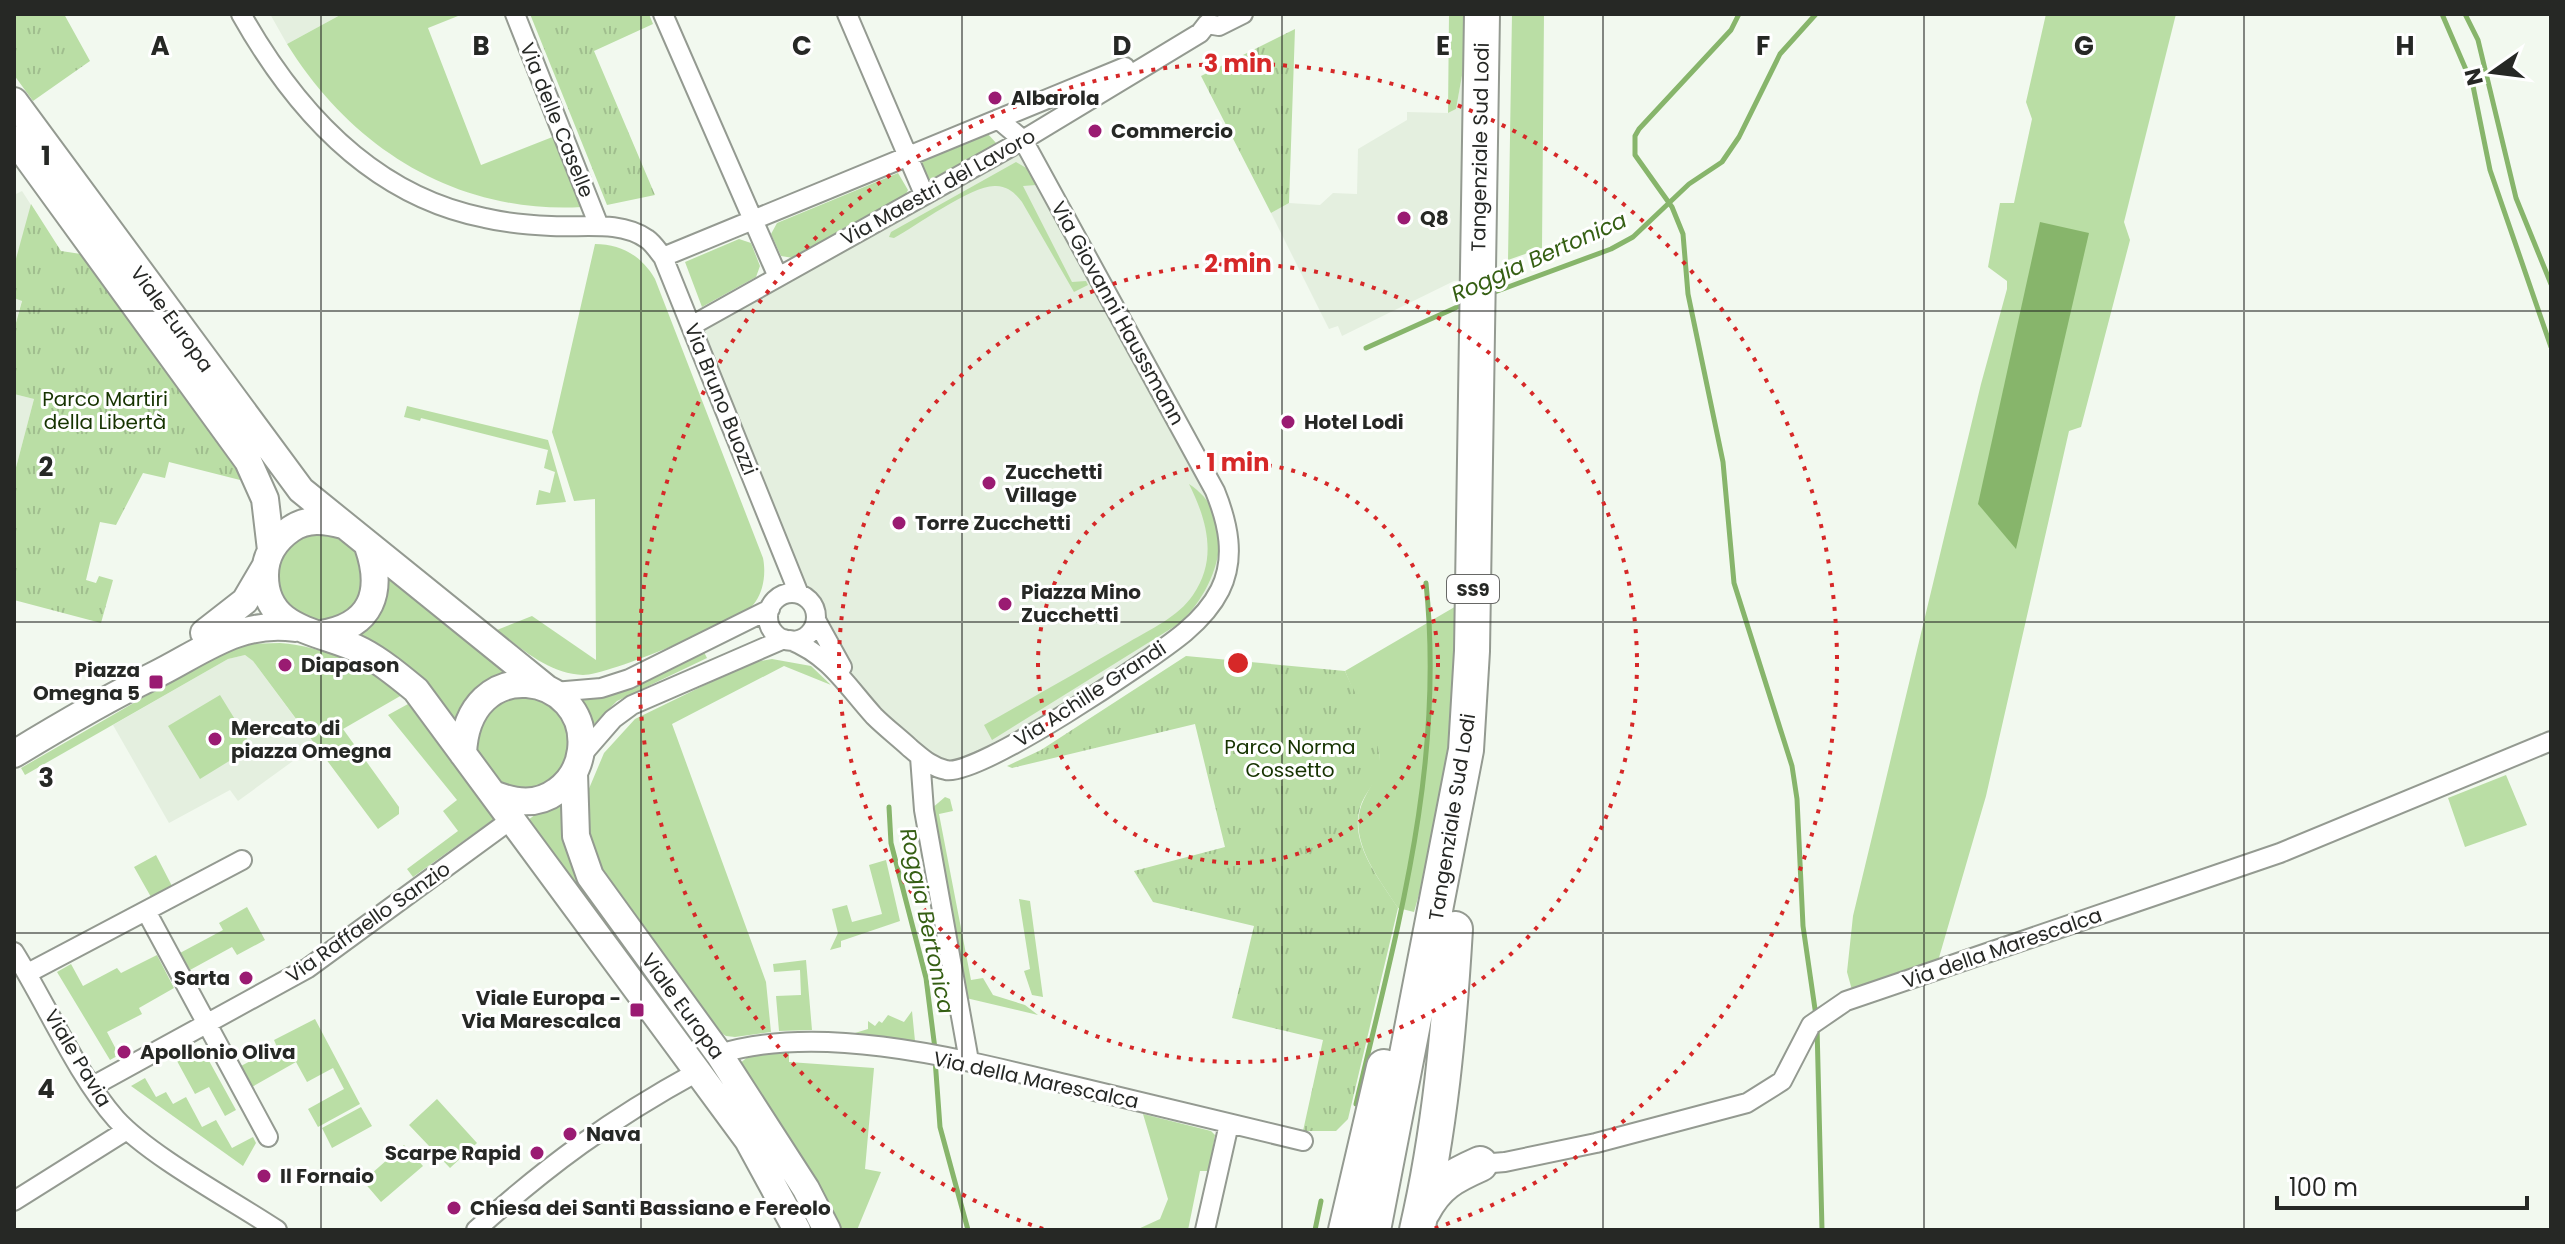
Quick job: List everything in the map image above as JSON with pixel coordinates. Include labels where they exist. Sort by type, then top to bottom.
[{"type":"highway","name":"Tangenziale Sud Lodi","points":[[1482,14],[1488,273]]},
{"type":"highway","name":"Tangenziale Sud Lodi","points":[[1411,1225],[1455,929],[1476,816],[1487,724],[1487,319],[1502,14]]},
{"type":"highway","name":"Tangenziale Sud Lodi","points":[[1373,1230],[1430,953],[1468,736],[1487,319]]},
{"type":"highway","points":[[1411,1225],[1437,1124],[1449,1021],[1455,929]]},
{"type":"highway","points":[[1346,1230],[1405,990],[1430,953]]},
{"type":"highway","points":[[1437,1124],[1450,1144],[1480,1164]]},
{"type":"highway","points":[[1411,1225],[1445,1180],[1480,1164]]},
{"type":"street","points":[[241,14],[270,63],[323,129],[399,188],[444,208],[517,222],[599,226],[646,238],[663,257]]},
{"type":"street","name":"Via delle Caselle","points":[[515,14],[599,226]]},
{"type":"street","points":[[663,14],[778,277]]},
{"type":"street","points":[[847,14],[924,194]]},
{"type":"street","name":"Via Maestri del Lavoro","points":[[691,326],[1023,140],[1200,33],[1207,19],[1219,26],[1243,14]]},
{"type":"street","name":"Via Maestri del Lavoro","points":[[663,257],[1182,43]]},
{"type":"street","name":"Viale Europa","points":[[14,101],[100,240]]},
{"type":"street","name":"Via Giovanni Haussmann","points":[[998,119],[1023,140],[1215,491],[1228,523],[1228,565]]},
{"type":"street","name":"Viale Europa","points":[[14,139],[100,240],[244,436],[301,490],[550,690],[574,714],[582,742],[577,765],[576,836],[590,876],[719,1054],[781,1147],[827,1230]]},
{"type":"street","name":"Via Bruno Buozzi","points":[[663,257],[799,594]]},
{"type":"street","name":"Viale Europa","points":[[244,436],[265,499],[268,558],[264,585],[270,602],[308,631],[365,653],[416,690],[763,1164],[797,1230]]},
{"type":"street","points":[[126,687],[153,662],[237,610],[253,591],[281,536],[310,521],[343,525]]},
{"type":"street","name":"Via Bruno Buozzi","points":[[773,603],[781,562],[778,541]]},
{"type":"street","points":[[14,754],[126,687],[226,635],[268,626],[308,631],[353,624],[374,596],[376,571],[368,546]]},
{"type":"street","name":"Via Achille Grandi","points":[[920,757],[942,770],[963,769],[1092,697],[1184,632],[1213,601],[1228,565]]},
{"type":"street","points":[[463,754],[468,722],[486,696],[515,684],[550,690],[601,688],[629,679],[773,603],[799,594],[811,602],[816,620],[855,690]]},
{"type":"street","points":[[773,603],[771,628],[787,640],[824,658],[875,716],[920,757],[924,810],[969,1061]]},
{"type":"street","points":[[512,819],[565,785],[613,719],[632,705],[787,640],[807,635],[816,620]]},
{"type":"street","name":"Via della Marescalca","points":[[1480,1164],[1596,1143],[1747,1103],[1782,1081],[1815,1021],[1846,1001],[2280,853],[2551,741]]},
{"type":"street","points":[[493,794],[508,800],[540,800]]},
{"type":"street","name":"Via Raffaello Sanzio","points":[[93,1086],[308,968],[512,819]]},
{"type":"street","points":[[28,973],[242,860]]},
{"type":"street","points":[[146,911],[268,1137]]},
{"type":"street","name":"Viale Pavia","points":[[14,952],[93,1086],[127,1130],[277,1230]]},
{"type":"street","name":"Via della Marescalca","points":[[719,1054],[755,1044],[789,1041],[824,1042],[969,1061],[1303,1141]]},
{"type":"street","points":[[476,1230],[528,1184],[612,1119],[697,1072]]},
{"type":"street","points":[[1205,1230],[1229,1124]]},
{"type":"street","points":[[14,1201],[127,1130]]},
{"type":"shaded area","points":[[270,14],[342,14],[287,44]]},
{"type":"shaded area","points":[[1465,57],[1468,280],[1454,281],[1342,336],[1338,326],[1329,329],[1271,213],[1289,203],[1320,205],[1333,193],[1357,194],[1358,149],[1407,120],[1407,112],[1448,113],[1456,109]]},
{"type":"shaded area","points":[[1022,142],[1226,524],[1218,590],[1183,630],[986,757],[946,768],[859,693],[818,620],[813,601],[802,592],[695,327]]},
{"type":"shaded area","points":[[22,191],[42,222],[14,330],[14,195]]},
{"type":"shaded area","points":[[2040,222],[2089,233],[2016,549],[1978,504]]},
{"type":"shaded area","points":[[14,394],[34,399],[14,475]]},
{"type":"shaded area","name":"Mercato di piazza Omegna","points":[[245,655],[253,661],[315,745],[238,801],[230,790],[169,823],[113,725],[228,659]]},
{"type":"green space","points":[[14,14],[64,14],[90,61],[33,101],[14,75]]},
{"type":"green space","points":[[342,14],[463,14],[428,28],[481,165],[555,136],[582,207],[536,206],[492,199],[451,186],[412,168],[376,144],[343,115],[313,81],[287,44]]},
{"type":"green space","points":[[530,14],[649,14],[653,24],[594,51],[655,195],[607,205]]},
{"type":"green space","points":[[1449,14],[1473,14],[1456,109],[1448,113]]},
{"type":"green space","points":[[1512,14],[1544,14],[1542,248],[1508,260]]},
{"type":"green space","points":[[2046,14],[2176,14],[2124,222],[2130,240],[2081,427],[2069,431],[1986,796],[1938,961],[1852,990],[1847,972],[1853,916],[1981,384],[2007,289],[2007,281],[1988,267],[2000,203],[2014,203],[2032,119],[2026,102]]},
{"type":"green space","points":[[1295,29],[1289,203],[1271,213],[1201,76]]},
{"type":"green space","points":[[987,133],[997,144],[931,181],[926,179],[921,166],[923,160]]},
{"type":"green space","points":[[1016,162],[1028,169],[1036,185],[1023,186],[1072,282],[1086,281],[1088,285],[1074,292],[1022,202],[1011,191],[1000,186],[973,192],[894,238],[889,237],[891,232]]},
{"type":"green space","points":[[898,173],[908,190],[906,194],[793,258],[781,256],[771,234],[777,223]]},
{"type":"green space","name":"Parco Martiri della Libertà","points":[[31,204],[61,251],[81,254],[225,450],[244,481],[169,462],[165,478],[143,473],[116,525],[100,522],[86,580],[96,583],[99,576],[113,580],[101,623],[14,600],[14,475],[34,399],[14,394],[14,330],[22,301],[14,298],[14,266]]},
{"type":"green space","points":[[739,239],[751,243],[760,266],[756,277],[702,307],[685,262]]},
{"type":"green space","points":[[595,244],[614,246],[630,253],[644,264],[655,279],[763,558],[764,570],[760,594],[753,605],[742,613],[699,635],[644,657],[583,675],[547,665],[497,630],[532,616],[596,660],[595,499],[574,501],[552,432]]},
{"type":"green space","points":[[407,406],[548,440],[566,502],[536,505],[539,490],[550,493],[555,472],[544,468],[548,450],[421,418],[420,421],[404,417]]},
{"type":"green space","points":[[1189,484],[1205,499],[1215,516],[1219,534],[1213,573],[1193,608],[1180,623],[992,740],[984,725],[1164,622],[1187,603],[1201,581],[1207,554],[1205,525]]},
{"type":"green space","points":[[337,531],[363,552],[364,601],[322,626],[280,604],[275,560],[293,537]]},
{"type":"green space","points":[[384,574],[515,672],[459,728],[354,636]]},
{"type":"green space","points":[[1458,605],[1457,686],[1442,813],[1414,912],[1398,908],[1373,870],[1361,842],[1359,813],[1378,771],[1379,752],[1345,671]]},
{"type":"green space","points":[[280,643],[329,653],[375,675],[402,695],[343,729],[399,807],[399,814],[378,829],[253,661],[245,655],[228,659],[25,775],[21,768],[222,652],[246,644]]},
{"type":"green space","points":[[704,652],[707,658],[617,701],[590,728],[573,697],[615,693]]},
{"type":"green space","name":"Parco Norma Cossetto","points":[[1186,656],[1345,671],[1376,742],[1379,768],[1362,802],[1358,830],[1367,858],[1398,908],[1348,1119],[1336,1131],[1303,1131],[1323,1040],[1232,1018],[1254,926],[1153,902],[1134,871],[1225,847],[1195,724],[1012,768],[1007,766],[1041,750]]},
{"type":"green space","points":[[772,659],[811,666],[831,685],[784,666],[672,724],[766,982],[771,1032],[735,1037],[726,1036],[715,1029],[603,878],[588,843],[588,791],[604,753],[635,719],[750,663]]},
{"type":"green space","points":[[220,695],[252,747],[200,779],[168,726]]},
{"type":"green space","points":[[523,695],[541,699],[557,709],[567,725],[571,743],[567,761],[557,777],[541,787],[523,791],[505,787],[489,777],[479,761],[475,743],[479,725],[489,709],[505,699]]},
{"type":"green space","points":[[408,704],[494,819],[413,877],[407,869],[458,831],[443,811],[457,800],[388,715]]},
{"type":"green space","points":[[2506,775],[2527,825],[2465,847],[2448,798]]},
{"type":"green space","points":[[563,794],[566,846],[574,868],[698,1042],[688,1048],[524,823]]},
{"type":"green space","points":[[945,797],[950,799],[953,811],[939,814],[971,980],[983,978],[993,995],[1025,1005],[1038,1015],[966,998],[931,809]]},
{"type":"green space","points":[[156,855],[172,886],[151,897],[134,867]]},
{"type":"green space","points":[[886,860],[900,921],[841,941],[841,947],[830,950],[838,933],[832,909],[847,905],[852,922],[882,914],[869,865]]},
{"type":"green space","points":[[1019,899],[1030,901],[1043,997],[1032,995],[1024,971],[1030,969]]},
{"type":"green space","points":[[247,907],[265,940],[237,955],[232,947],[190,970],[180,953],[223,930],[219,923]]},
{"type":"green space","points":[[157,955],[174,988],[139,1008],[142,1014],[107,1032],[119,1055],[110,1060],[57,972],[71,964],[83,986],[117,968],[121,973]]},
{"type":"green space","points":[[806,960],[812,1030],[779,1031],[776,996],[801,995],[800,970],[774,972],[773,964]]},
{"type":"green space","points":[[912,1011],[915,1041],[855,1033],[868,1029],[868,1021],[875,1026],[888,1015],[904,1022]]},
{"type":"green space","points":[[315,1019],[360,1104],[318,1127],[308,1109],[344,1089],[333,1068],[307,1082],[296,1062],[252,1087],[241,1066],[277,1047],[274,1040]]},
{"type":"green space","points":[[202,1048],[236,1110],[225,1116],[209,1087],[195,1094],[177,1061]]},
{"type":"green space","points":[[789,1050],[789,1062],[874,1068],[865,1169],[881,1172],[857,1230],[835,1230],[791,1141],[739,1064],[749,1056]]},
{"type":"green space","points":[[145,1078],[156,1097],[166,1092],[173,1104],[186,1097],[202,1127],[216,1120],[232,1148],[253,1137],[256,1143],[243,1166],[131,1086]]},
{"type":"green space","points":[[437,1099],[477,1143],[450,1168],[409,1125]]},
{"type":"green space","points":[[361,1107],[372,1126],[332,1148],[322,1128]]},
{"type":"green space","points":[[1143,1114],[1211,1131],[1215,1135],[1209,1171],[1200,1171],[1188,1230],[1136,1230],[1160,1219],[1168,1199]]},
{"type":"green space","points":[[404,1145],[423,1166],[381,1202],[363,1181]]},
{"type":"waterway","points":[[1739,14],[1731,30],[1639,129],[1635,136],[1635,155],[1672,207],[1683,234],[1688,294],[1723,462],[1734,583],[1792,766],[1797,799],[1803,926],[1816,1016]]},
{"type":"waterway","name":"Roggia Bertonica","points":[[1492,293],[1611,249],[1633,237],[1689,184],[1722,162],[1739,137],[1780,54],[1816,14]]},
{"type":"waterway","points":[[2442,14],[2473,86],[2490,170],[2551,347]]},
{"type":"waterway","points":[[2465,14],[2478,40],[2516,198],[2551,284]]},
{"type":"waterway","name":"Roggia Bertonica","points":[[1366,348],[1464,304]]},
{"type":"waterway","points":[[1356,1104],[1401,910],[1423,782],[1429,717],[1430,651],[1426,583]]},
{"type":"waterway","name":"Roggia Bertonica","points":[[889,807],[891,843],[926,978],[935,1049]]},
{"type":"waterway","points":[[1817,1026],[1822,1230]]},
{"type":"waterway","name":"Roggia Bertonica","points":[[935,1059],[940,1127],[968,1230]]},
{"type":"waterway","points":[[1315,1230],[1321,1201]]},
{"type":"place","name":"Albarola","points":[[995,98]]},
{"type":"place","name":"Commercio","points":[[1095,131]]},
{"type":"place","name":"Q8","points":[[1404,218]]},
{"type":"place","name":"Hotel Lodi","points":[[1288,422]]},
{"type":"place","name":"Zucchetti Village","points":[[989,483]]},
{"type":"place","name":"Torre Zucchetti","points":[[899,523]]},
{"type":"place","name":"Piazza Mino Zucchetti","points":[[1005,604]]},
{"type":"place","name":"Diapason","points":[[285,665]]},
{"type":"place","name":"Piazza Omegna 5","points":[[156,682]]},
{"type":"place","name":"Mercato di piazza Omegna","points":[[215,739]]},
{"type":"place","name":"Sarta","points":[[246,978]]},
{"type":"place","name":"Viale Europa - Via Marescalca","points":[[637,1010]]},
{"type":"place","name":"Apollonio Oliva","points":[[124,1052]]},
{"type":"place","name":"Nava","points":[[570,1134]]},
{"type":"place","name":"Scarpe Rapid","points":[[537,1153]]},
{"type":"place","name":"Il Fornaio","points":[[264,1176]]},
{"type":"place","name":"Chiesa dei Santi Bassiano e Fereolo","points":[[454,1208]]}]
